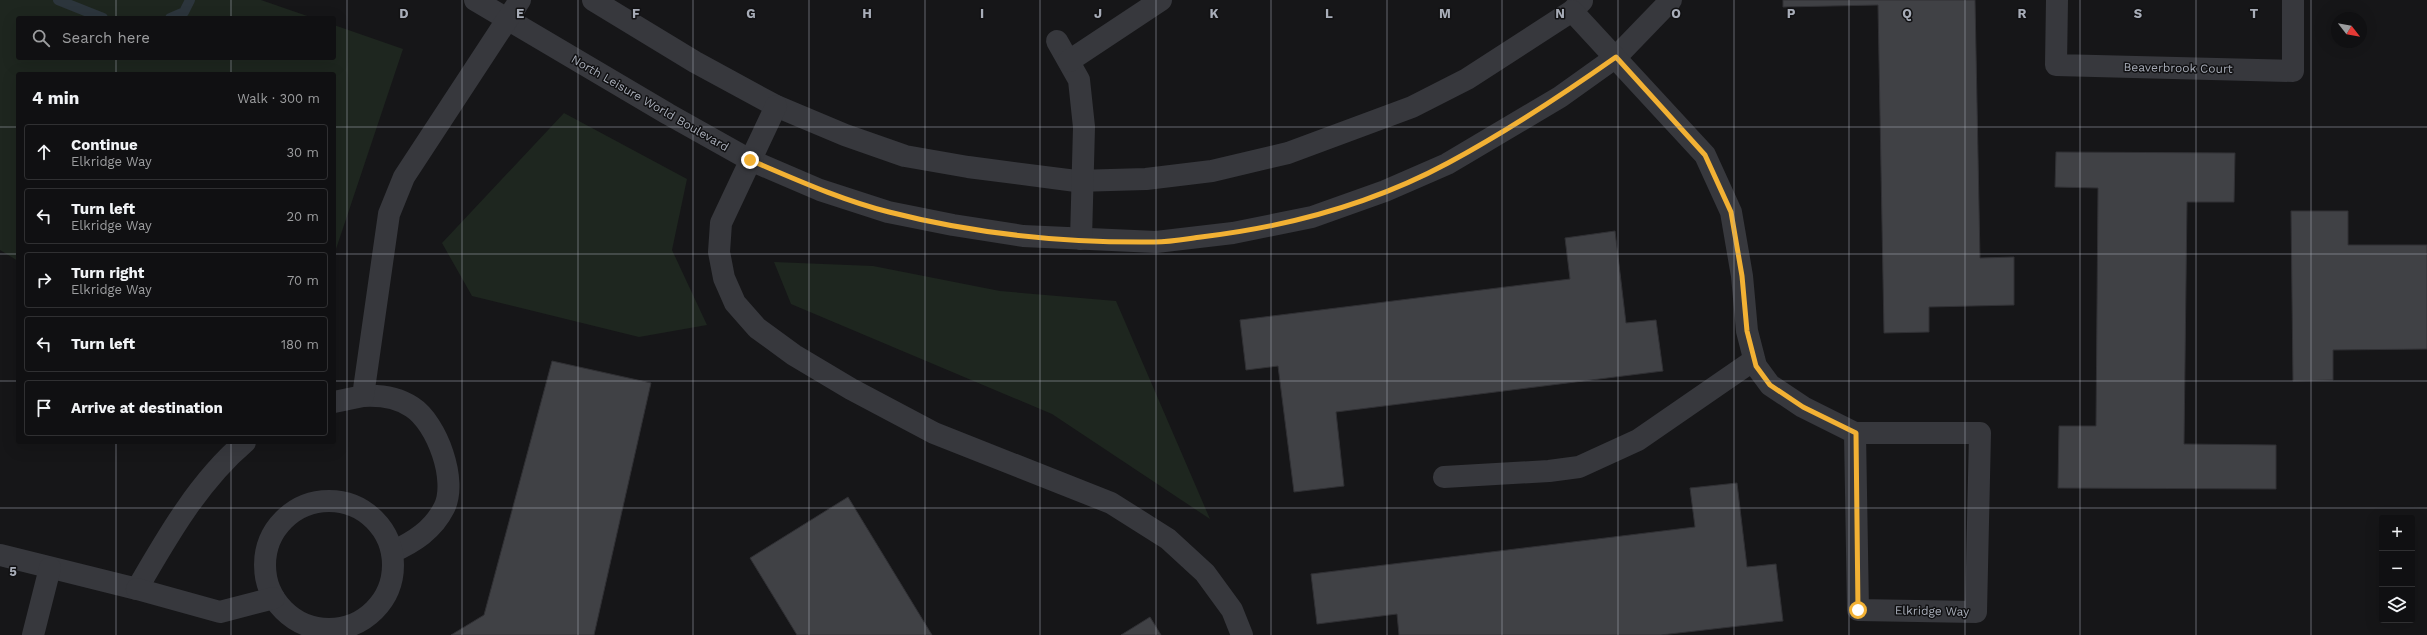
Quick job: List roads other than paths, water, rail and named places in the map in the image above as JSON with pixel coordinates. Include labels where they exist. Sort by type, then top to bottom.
[{"type":"street","name":"North Leisure World Boulevard","points":[[475,0],[668,114],[750,160],[820,190],[888,212],[952,225],[1023,236],[1156,242],[1233,233],[1312,217],[1385,191],[1447,164],[1560,97],[1616,57],[1671,0]]},
{"type":"street","points":[[363,396],[389,214],[404,178],[520,0]]},
{"type":"street","points":[[594,0],[695,62],[776,106],[845,135],[905,156],[968,167],[1084,180],[1146,180],[1205,172],[1288,153],[1412,107],[1467,79],[1577,6]]},
{"type":"street","points":[[1069,61],[1161,0]]},
{"type":"street","name":"Beaverbrook Court","points":[[2057,0],[2056,66],[2293,71],[2293,0]]},
{"type":"street","name":"Elkridge Way","points":[[1577,6],[1616,57],[1705,155],[1731,212],[1742,276],[1747,331],[1756,366],[1770,385],[1803,407],[1856,433],[1980,433],[1976,612],[1858,610],[1856,433]]},
{"type":"street","points":[[1057,41],[1079,80],[1084,127],[1084,180],[1081,239]]},
{"type":"street","points":[[776,106],[721,223],[719,252],[724,278],[735,303],[757,328],[794,355],[851,389],[934,433],[1111,503],[1168,539],[1205,573],[1232,610],[1242,635]]},
{"type":"street","points":[[1444,477],[1549,471],[1579,467],[1638,440],[1754,360]]},
{"type":"street","points":[[336,402],[363,396],[384,395],[412,407],[431,427],[450,479],[445,507],[427,532],[410,544],[392,552]]},
{"type":"street","points":[[138,590],[166,540],[194,498],[232,453],[243,444]]},
{"type":"street","points":[[328,501],[350,504],[370,514],[384,531],[392,552],[394,572],[388,591],[377,608],[362,621],[343,628],[323,630],[304,624],[287,614],[274,598],[266,578],[266,555],[270,541],[273,534],[287,517],[306,505],[328,501]]},
{"type":"street","points":[[0,555],[220,612],[274,598]]},
{"type":"street","points":[[32,635],[50,568]]},
{"type":"waterway","points":[[58,0],[98,16]]},
{"type":"waterway","points":[[175,16],[184,12],[190,0]]}]
